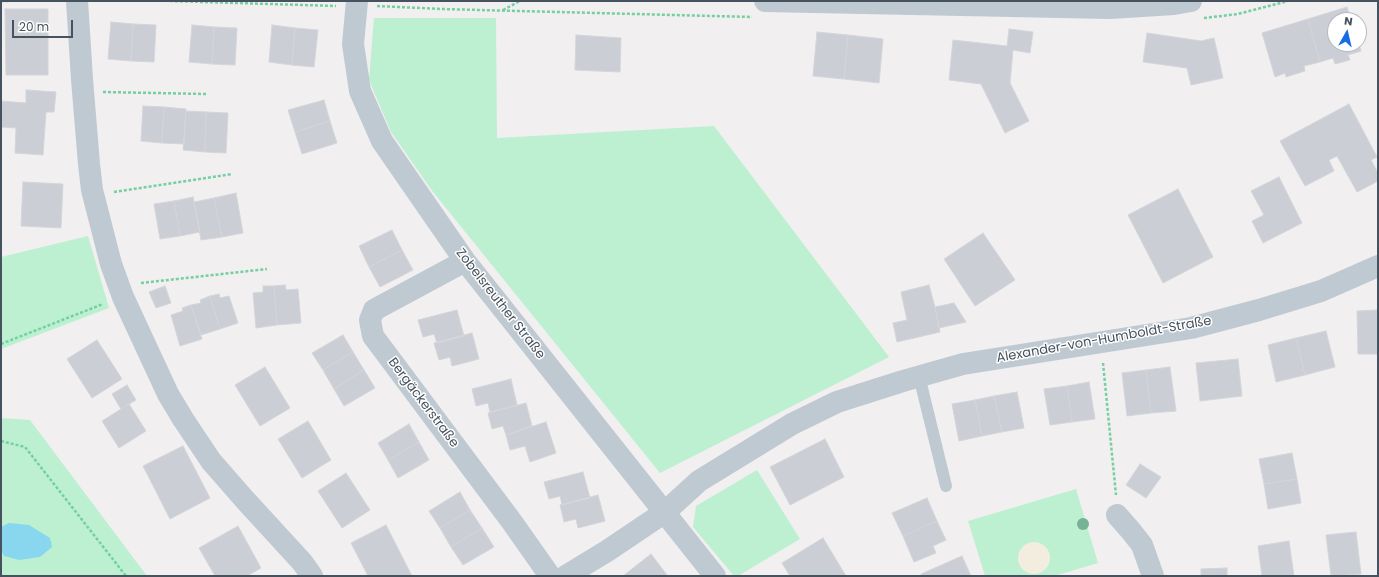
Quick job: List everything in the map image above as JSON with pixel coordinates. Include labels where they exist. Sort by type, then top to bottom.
[{"type":"street","points":[[77,1],[88,164],[93,195],[111,264],[121,291],[168,394],[183,419],[212,460],[246,501],[302,562],[312,576]]},
{"type":"street","name":"Zobelsreuther Straße","points":[[356,3],[354,44],[360,91],[382,141],[464,261],[715,576]]},
{"type":"street","points":[[759,9],[1044,4],[1110,8],[1174,4],[1195,10]]},
{"type":"street","name":"Bergäckerstraße","points":[[464,261],[374,310],[370,320],[373,336],[512,522],[550,576]]},
{"type":"street","name":"Alexander-von-Humboldt-Straße","points":[[566,576],[607,551],[665,512],[699,481],[792,424],[838,402],[919,376],[963,364],[1191,328],[1259,310],[1321,291],[1378,266]]},
{"type":"street","points":[[1117,516],[1132,530],[1142,545],[1153,576]]},
{"type":"lane","points":[[919,376],[946,486]]},
{"type":"path","points":[[1,2],[8,1]]},
{"type":"path","points":[[170,1],[339,6],[356,3],[441,10],[759,9]]},
{"type":"path","points":[[502,10],[520,1]]},
{"type":"path","points":[[1195,10],[1238,14],[1288,1]]},
{"type":"path","points":[[83,92],[207,94]]},
{"type":"path","points":[[93,195],[232,174]]},
{"type":"path","points":[[1,344],[121,291],[267,269]]},
{"type":"path","points":[[1101,342],[1117,516]]},
{"type":"path","points":[[1,441],[25,447],[126,576]]},
{"type":"green space","points":[[374,18],[496,18],[497,138],[714,126],[889,357],[660,473],[433,192],[391,132],[369,80]]},
{"type":"green space","points":[[88,236],[109,308],[1,349],[1,257]]},
{"type":"green space","points":[[1,418],[30,420],[147,576],[1,576]]},
{"type":"green space","points":[[757,470],[800,539],[738,576],[734,576],[693,527],[696,506]]},
{"type":"green space","points":[[1076,489],[1098,563],[1054,576],[985,576],[968,521]]},
{"type":"sand","points":[[1031,542],[1037,542],[1047,549],[1050,558],[1049,564],[1043,571],[1037,574],[1031,574],[1021,567],[1018,561],[1018,555],[1025,545]]},
{"type":"water","points":[[9,523],[29,525],[50,538],[52,547],[40,557],[19,560],[4,556],[1,550],[1,527]]},
{"type":"building","points":[[1347,7],[1349,12],[1331,12]]},
{"type":"building","points":[[5,9],[48,9],[48,75],[6,75]]},
{"type":"building","points":[[1327,13],[1327,52],[1358,52],[1348,55],[1350,60],[1335,64],[1333,58],[1320,62],[1308,19]]},
{"type":"building","points":[[1308,19],[1320,62],[1304,66],[1305,71],[1286,77],[1285,73],[1275,77],[1262,33]]},
{"type":"building","points":[[111,22],[133,24],[131,61],[108,59]]},
{"type":"building","points":[[133,24],[156,25],[154,62],[131,61]]},
{"type":"building","points":[[192,25],[214,27],[212,64],[189,62]]},
{"type":"building","points":[[272,25],[295,28],[292,65],[269,62]]},
{"type":"building","points":[[214,27],[237,28],[235,65],[212,64]]},
{"type":"building","points":[[295,28],[318,30],[314,67],[292,65]]},
{"type":"building","points":[[1009,29],[1033,32],[1030,53],[1013,50],[1010,83],[1029,121],[1005,133],[981,84],[949,80],[953,40],[1007,46]]},
{"type":"building","points":[[817,32],[848,35],[844,79],[813,76]]},
{"type":"building","points":[[1147,33],[1201,41],[1214,38],[1223,78],[1191,85],[1187,68],[1143,62]]},
{"type":"building","points":[[576,35],[621,38],[620,72],[575,70]]},
{"type":"building","points":[[848,35],[883,39],[879,83],[844,79]]},
{"type":"building","points":[[26,90],[56,92],[54,112],[46,112],[43,155],[15,153],[16,128],[1,127],[1,101],[26,103]]},
{"type":"building","points":[[324,100],[330,121],[295,132],[288,110]]},
{"type":"building","points":[[1349,104],[1377,157],[1371,160],[1378,173],[1378,181],[1357,192],[1337,156],[1329,160],[1334,171],[1305,186],[1280,141]]},
{"type":"building","points":[[143,106],[164,107],[162,143],[141,141]]},
{"type":"building","points":[[164,107],[186,109],[184,144],[162,143]]},
{"type":"building","points":[[186,111],[206,112],[205,152],[183,150]]},
{"type":"building","points":[[206,112],[228,113],[226,153],[205,152]]},
{"type":"building","points":[[330,121],[337,143],[302,154],[295,132]]},
{"type":"building","points":[[1279,177],[1302,223],[1263,243],[1252,221],[1264,215],[1251,191]]},
{"type":"building","points":[[23,182],[63,184],[61,228],[21,226]]},
{"type":"building","points":[[1178,189],[1213,257],[1163,283],[1128,215]]},
{"type":"building","points":[[236,193],[243,233],[222,237],[214,198]]},
{"type":"building","points":[[193,197],[200,232],[180,236],[174,201]]},
{"type":"building","points":[[214,198],[222,237],[201,240],[194,202]]},
{"type":"building","points":[[174,201],[180,236],[160,239],[154,204]]},
{"type":"building","points":[[392,230],[402,250],[369,267],[359,246]]},
{"type":"building","points":[[983,233],[1015,280],[975,306],[944,259]]},
{"type":"building","points":[[402,250],[413,270],[380,287],[369,267]]},
{"type":"building","points":[[285,285],[286,290],[298,289],[301,323],[277,325],[274,286]]},
{"type":"building","points":[[929,285],[940,332],[897,342],[893,323],[907,320],[901,292]]},
{"type":"building","points":[[165,286],[171,303],[156,308],[149,292]]},
{"type":"building","points":[[263,286],[274,286],[277,325],[256,328],[253,293],[263,292]]},
{"type":"building","points":[[219,294],[220,298],[229,296],[238,323],[220,329],[210,296]]},
{"type":"building","points":[[210,296],[220,329],[201,335],[191,305],[201,303],[200,300]]},
{"type":"building","points":[[954,303],[966,322],[939,328],[935,307]]},
{"type":"building","points":[[191,305],[202,339],[180,346],[171,315],[183,311],[182,308]]},
{"type":"building","points":[[457,310],[464,336],[437,343],[434,334],[423,337],[418,320]]},
{"type":"building","points":[[1378,310],[1378,354],[1358,354],[1357,311]]},
{"type":"building","points":[[1326,331],[1335,367],[1305,375],[1296,338]]},
{"type":"building","points":[[472,333],[479,359],[452,366],[450,357],[439,360],[434,343]]},
{"type":"building","points":[[343,335],[353,352],[323,370],[312,353]]},
{"type":"building","points":[[1296,338],[1305,375],[1276,382],[1268,345]]},
{"type":"building","points":[[97,340],[122,379],[92,398],[67,359]]},
{"type":"building","points":[[353,352],[364,370],[334,389],[323,370]]},
{"type":"building","points":[[1238,359],[1242,396],[1200,401],[1196,363]]},
{"type":"building","points":[[265,367],[290,408],[260,426],[235,385]]},
{"type":"building","points":[[1170,367],[1176,411],[1151,413],[1146,370]]},
{"type":"building","points":[[364,370],[375,388],[344,406],[334,389]]},
{"type":"building","points":[[1146,370],[1151,413],[1127,416],[1122,373]]},
{"type":"building","points":[[511,379],[517,405],[490,412],[488,403],[476,406],[472,389]]},
{"type":"building","points":[[1089,382],[1095,419],[1072,422],[1067,386]]},
{"type":"building","points":[[127,385],[136,400],[121,409],[112,394]]},
{"type":"building","points":[[1067,386],[1072,422],[1050,425],[1044,389]]},
{"type":"building","points":[[1017,392],[1024,428],[1002,432],[994,396]]},
{"type":"building","points":[[994,396],[1002,432],[982,436],[975,400]]},
{"type":"building","points":[[975,400],[982,436],[959,441],[952,404]]},
{"type":"building","points":[[526,403],[532,426],[506,435],[503,426],[492,429],[488,413]]},
{"type":"building","points":[[129,404],[146,431],[119,448],[102,421]]},
{"type":"building","points":[[308,421],[331,460],[302,478],[278,439]]},
{"type":"building","points":[[546,422],[556,453],[530,462],[525,446],[510,450],[506,435]]},
{"type":"building","points":[[409,424],[419,442],[388,460],[378,443]]},
{"type":"building","points":[[825,439],[844,477],[790,505],[770,467]]},
{"type":"building","points":[[419,442],[429,460],[398,478],[388,460]]},
{"type":"building","points":[[183,446],[210,498],[170,519],[143,466]]},
{"type":"building","points":[[1292,453],[1297,479],[1264,484],[1259,459]]},
{"type":"building","points":[[1140,464],[1161,477],[1146,498],[1126,485]]},
{"type":"building","points":[[583,472],[590,498],[562,505],[560,496],[549,499],[544,482]]},
{"type":"building","points":[[346,473],[370,510],[342,528],[318,491]]},
{"type":"building","points":[[1297,479],[1301,503],[1268,509],[1264,484]]},
{"type":"building","points":[[460,492],[470,510],[440,528],[429,511]]},
{"type":"building","points":[[598,495],[605,521],[578,528],[576,519],[564,522],[560,505]]},
{"type":"building","points":[[927,498],[937,521],[903,536],[892,513]]},
{"type":"building","points":[[470,510],[482,528],[451,547],[440,528]]},
{"type":"building","points":[[937,521],[946,540],[933,546],[936,553],[914,562],[903,536]]},
{"type":"building","points":[[386,525],[412,576],[368,576],[351,543]]},
{"type":"building","points":[[238,526],[261,568],[247,576],[215,576],[199,548]]},
{"type":"building","points":[[482,528],[494,547],[463,565],[451,547]]},
{"type":"building","points":[[1356,532],[1361,574],[1331,576],[1326,535]]},
{"type":"building","points":[[823,538],[846,576],[790,576],[782,563]]},
{"type":"building","points":[[1289,541],[1294,576],[1262,576],[1258,546]]},
{"type":"building","points":[[651,554],[667,575],[666,576],[623,576]]},
{"type":"building","points":[[962,556],[971,576],[922,576],[921,574]]},
{"type":"building","points":[[1227,568],[1227,576],[1201,576],[1201,569]]}]
